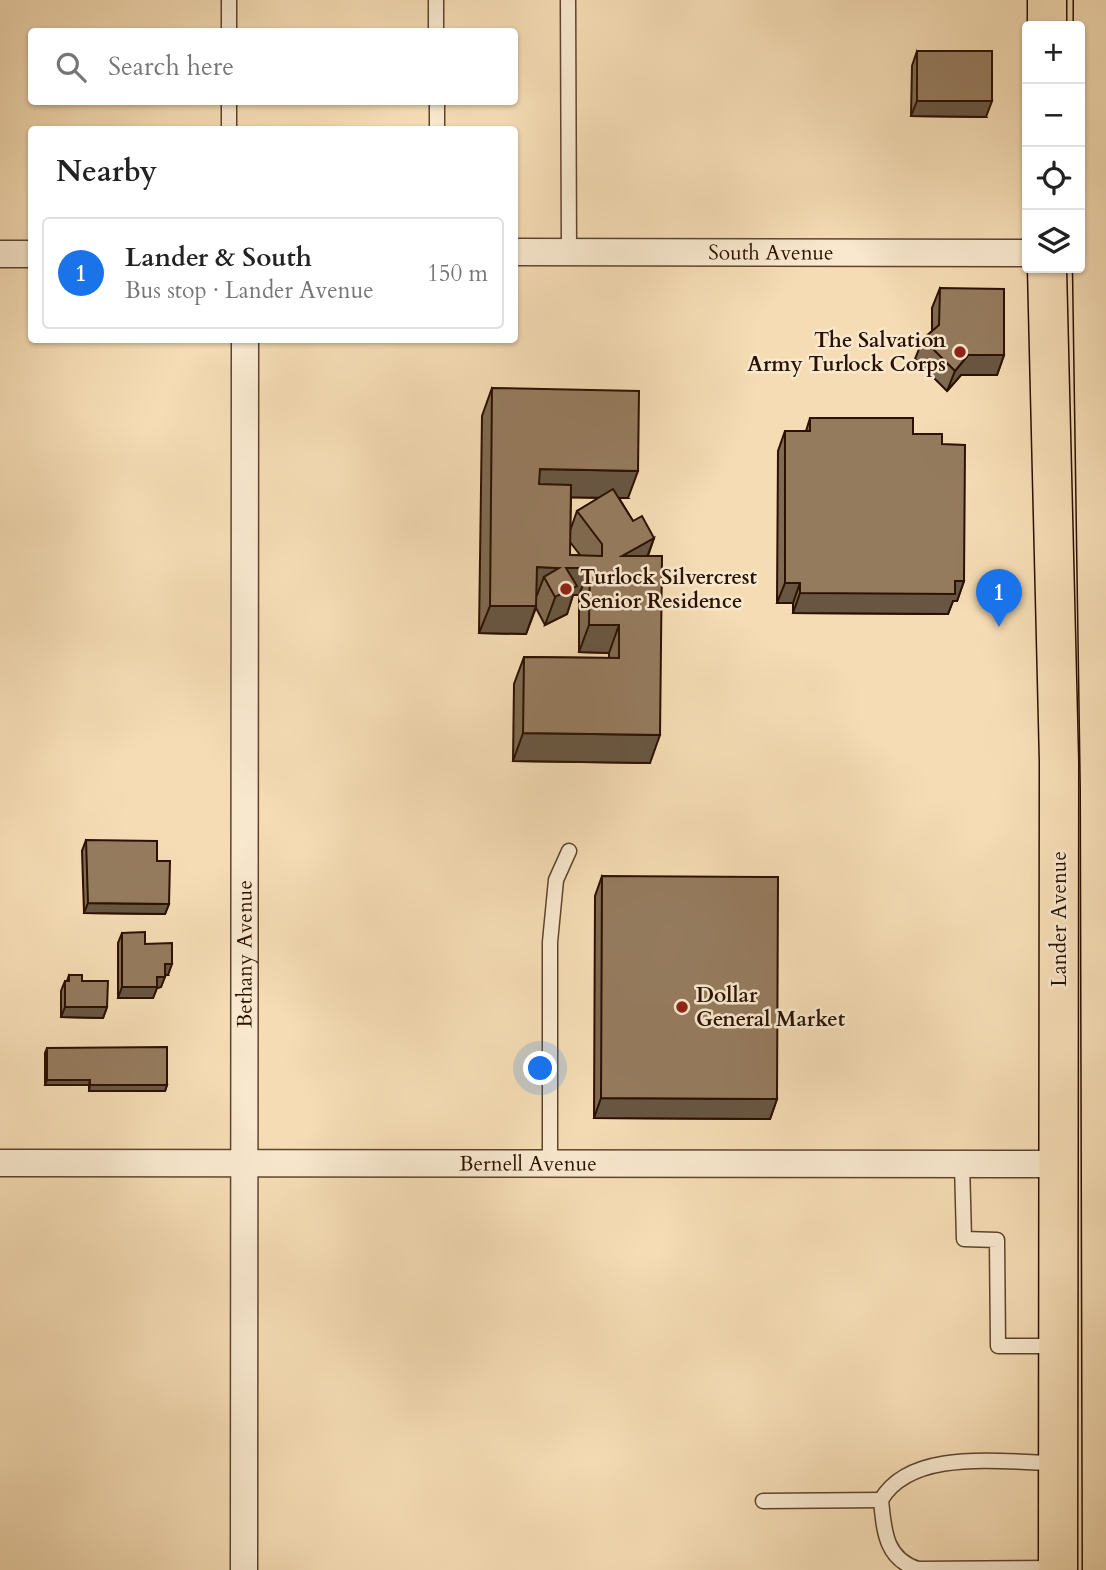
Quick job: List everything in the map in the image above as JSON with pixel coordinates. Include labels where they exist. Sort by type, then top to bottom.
[{"type":"main road","points":[[1046,0],[1046,21]]},
{"type":"main road","name":"Lander Avenue","points":[[1093,0],[1092,254],[1100,475],[1103,791],[1102,1570]]},
{"type":"main road","name":"Lander Avenue","points":[[1047,273],[1059,762],[1058,1569]]},
{"type":"street","name":"South Avenue","points":[[518,252],[1022,253]]},
{"type":"street","points":[[0,254],[28,254]]},
{"type":"street","name":"Bethany Avenue","points":[[244,1570],[245,343]]},
{"type":"street","name":"Bernell Avenue","points":[[0,1163],[1057,1164]]},
{"type":"lane","points":[[229,0],[229,28]]},
{"type":"lane","points":[[436,0],[436,28]]},
{"type":"lane","points":[[568,0],[569,252]]},
{"type":"lane","points":[[229,105],[229,126]]},
{"type":"lane","points":[[437,105],[437,126]]},
{"type":"lane","points":[[550,1163],[551,942],[556,880],[569,851]]},
{"type":"lane","points":[[962,1163],[964,1239],[998,1240],[998,1346],[1058,1346]]},
{"type":"lane","points":[[1058,1463],[931,1465],[891,1486],[881,1500],[889,1547],[901,1563],[918,1569],[1058,1569]]},
{"type":"lane","points":[[763,1501],[881,1500]]},
{"type":"building","points":[[917,51],[992,51],[992,101],[917,101]]},
{"type":"building","name":"The Salvation Army Turlock Corps","points":[[940,288],[1004,289],[1004,355],[968,355],[955,371],[923,339],[939,325]]},
{"type":"building","name":"Turlock Silvercrest Senior Residence","points":[[492,388],[639,391],[638,471],[540,469],[539,484],[571,485],[570,555],[602,556],[602,544],[577,511],[613,489],[633,521],[642,516],[654,538],[622,556],[662,556],[660,735],[523,733],[524,657],[619,658],[619,625],[589,625],[590,568],[566,568],[577,586],[555,597],[544,577],[559,568],[537,567],[536,606],[490,606]]},
{"type":"building","points":[[810,418],[913,418],[913,434],[942,434],[942,444],[965,445],[964,581],[955,581],[955,594],[800,593],[800,583],[785,583],[785,431],[810,431]]},
{"type":"building","points":[[86,840],[157,841],[157,861],[170,861],[169,904],[88,903]]},
{"type":"building","name":"Dollar General Market","points":[[602,876],[778,877],[777,1099],[601,1098]]},
{"type":"building","points":[[145,932],[145,944],[172,943],[172,964],[165,964],[165,977],[157,977],[157,987],[122,987],[122,933]]},
{"type":"building","points":[[69,975],[82,975],[82,981],[108,981],[107,1007],[65,1007],[65,981],[69,981]]},
{"type":"building","points":[[167,1047],[167,1085],[90,1085],[90,1080],[47,1080],[47,1048]]},
{"type":"place","name":"The Salvation Army Turlock Corps","points":[[960,352]]},
{"type":"place","name":"Turlock Silvercrest Senior Residence","points":[[566,589]]},
{"type":"place","name":"Lander & South","points":[[999,627]]},
{"type":"place","name":"Dollar General Market","points":[[682,1007]]}]
